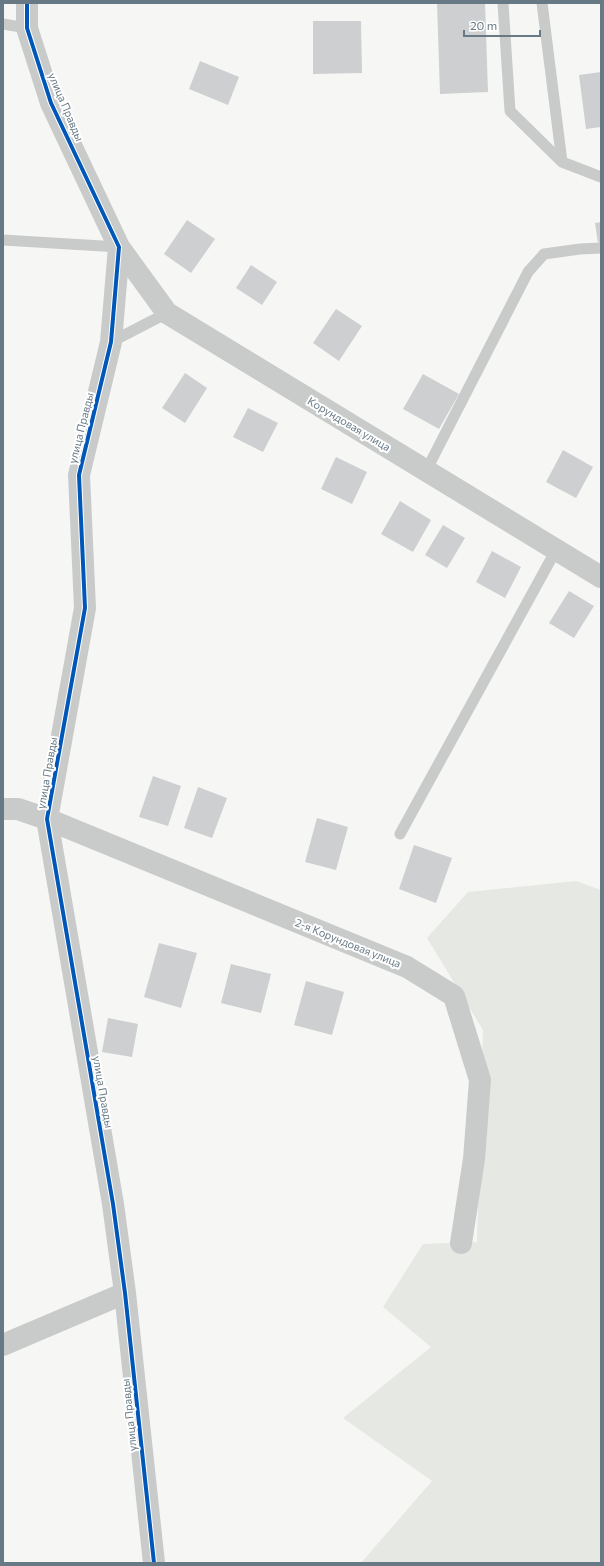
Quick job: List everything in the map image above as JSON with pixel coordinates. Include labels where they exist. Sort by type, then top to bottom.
[{"type":"street","name":"улица Правды","points":[[27,3],[27,28],[51,103],[119,247],[111,342],[79,475],[85,608],[47,819],[113,1204],[125,1293],[154,1563]]},
{"type":"street","name":"Корундовая улица","points":[[119,247],[167,313],[601,578]]},
{"type":"street","name":"2-я Корундовая улица","points":[[3,808],[18,809],[47,819],[407,967],[454,996],[480,1080],[474,1159],[461,1243]]},
{"type":"street","points":[[3,1345],[125,1293]]},
{"type":"lane","points":[[503,3],[510,111],[562,162],[601,177]]},
{"type":"lane","points":[[542,3],[562,162]]},
{"type":"lane","points":[[3,24],[27,28]]},
{"type":"lane","points":[[3,240],[119,247]]},
{"type":"lane","points":[[426,471],[528,272],[544,254],[580,249],[601,248]]},
{"type":"lane","points":[[111,342],[167,313]]},
{"type":"lane","points":[[400,834],[556,550]]},
{"type":"shaded area","points":[[576,881],[601,890],[601,1563],[361,1563],[432,1481],[343,1418],[431,1347],[383,1307],[423,1244],[477,1242],[483,1030],[427,938],[468,892]]},
{"type":"building","points":[[437,3],[485,3],[488,92],[440,94]]},
{"type":"building","points":[[313,21],[361,21],[362,73],[313,74]]},
{"type":"building","points":[[200,61],[239,77],[228,105],[189,89]]},
{"type":"building","points":[[601,72],[601,127],[586,129],[579,75]]},
{"type":"building","points":[[187,220],[215,239],[191,273],[164,254]]},
{"type":"building","points":[[601,222],[601,242],[598,243],[595,223]]},
{"type":"building","points":[[251,265],[277,282],[262,305],[236,288]]},
{"type":"building","points":[[336,309],[362,326],[339,361],[313,343]]},
{"type":"building","points":[[185,373],[207,388],[185,423],[162,408]]},
{"type":"building","points":[[423,374],[459,394],[439,429],[403,409]]},
{"type":"building","points":[[248,408],[278,423],[263,452],[233,437]]},
{"type":"building","points":[[563,450],[593,467],[576,498],[546,482]]},
{"type":"building","points":[[336,457],[367,472],[352,504],[321,489]]},
{"type":"building","points":[[400,501],[431,520],[413,552],[381,534]]},
{"type":"building","points":[[443,525],[465,538],[447,568],[425,555]]},
{"type":"building","points":[[492,551],[521,567],[505,598],[476,582]]},
{"type":"building","points":[[569,591],[594,606],[574,638],[549,623]]},
{"type":"building","points":[[153,776],[181,786],[168,826],[139,817]]},
{"type":"building","points":[[198,787],[227,798],[212,838],[184,828]]},
{"type":"building","points":[[317,818],[348,827],[336,870],[305,862]]},
{"type":"building","points":[[414,845],[452,858],[436,903],[399,889]]},
{"type":"building","points":[[159,943],[197,953],[181,1008],[144,997]]},
{"type":"building","points":[[231,964],[271,974],[261,1013],[221,1003]]},
{"type":"building","points":[[306,981],[344,992],[332,1035],[294,1025]]},
{"type":"building","points":[[108,1018],[138,1024],[132,1057],[102,1052]]},
{"type":"cycle path","points":[[27,3],[27,28],[51,103],[119,247],[111,342],[79,475],[85,608],[47,819],[113,1204],[125,1293],[154,1563]]}]
